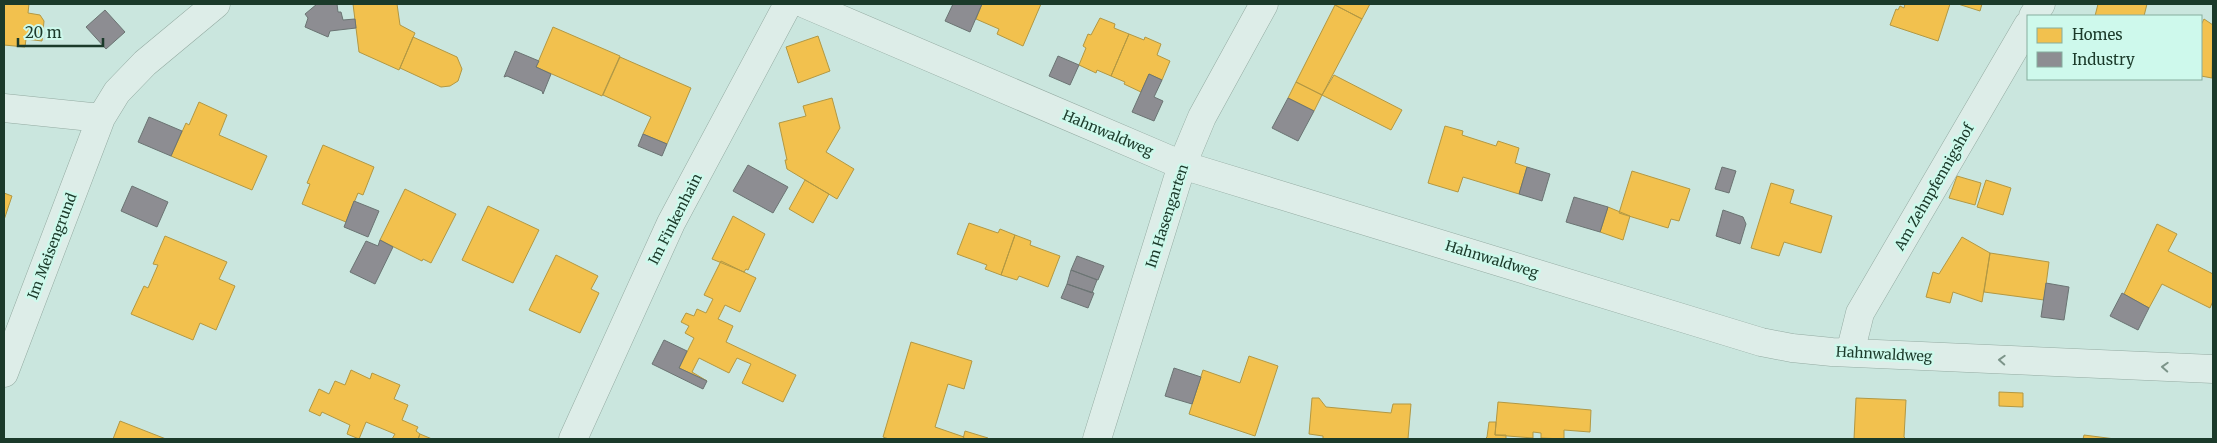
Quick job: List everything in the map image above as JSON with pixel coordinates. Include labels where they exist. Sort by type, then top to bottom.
[{"type":"street","name":"Im Meisengrund","points":[[4,374],[101,118],[117,92],[145,63],[216,4]]},
{"type":"street","name":"Im Finkenhain","points":[[573,439],[671,223],[788,4]]},
{"type":"street","name":"Hahnwaldweg","points":[[805,4],[1182,165],[1761,342],[1792,348],[1850,353],[2213,369]]},
{"type":"street","name":"Im Hasengarten","points":[[1097,439],[1182,165],[1202,117],[1264,4]]},
{"type":"street","points":[[2035,15],[2041,4]]},
{"type":"street","name":"Am Zehnpfennigshof","points":[[1850,353],[1860,313],[2027,27]]},
{"type":"street","points":[[4,108],[101,118]]},
{"type":"building: Homes","points":[[4,4],[29,4],[28,13],[40,15],[44,21],[42,41],[26,39],[25,47],[4,45]]},
{"type":"building: Homes","points":[[353,4],[397,4],[400,25],[415,33],[399,70],[359,52]]},
{"type":"building: Homes","points":[[982,4],[1041,4],[1023,46],[997,34],[999,29],[976,19]]},
{"type":"building: Homes","points":[[1336,4],[1370,4],[1362,19]]},
{"type":"building: Homes","points":[[1905,4],[1950,4],[1938,41],[1890,25],[1896,9],[1898,10],[1900,6],[1904,8]]},
{"type":"building: Homes","points":[[1958,4],[1982,4],[1980,11]]},
{"type":"building: Homes","points":[[2098,4],[2147,4],[2144,15],[2095,15]]},
{"type":"building: Homes","points":[[1335,5],[1362,19],[1322,95],[1296,82]]},
{"type":"building: Homes","points":[[1100,18],[1115,24],[1114,28],[1129,34],[1111,76],[1097,70],[1096,73],[1079,65],[1086,48],[1083,46],[1088,34],[1091,35]]},
{"type":"building: Homes","points":[[2204,19],[2213,25],[2212,78],[2202,76],[2202,23]]},
{"type":"building: Homes","points":[[553,27],[620,56],[602,96],[536,67]]},
{"type":"building: Homes","points":[[1129,34],[1144,40],[1145,37],[1161,44],[1157,55],[1170,61],[1162,80],[1149,74],[1141,92],[1111,76]]},
{"type":"building: Homes","points":[[818,36],[830,71],[798,83],[786,47]]},
{"type":"building: Homes","points":[[413,37],[457,57],[462,69],[458,81],[450,86],[441,87],[400,68]]},
{"type":"building: Homes","points":[[620,57],[691,88],[667,144],[643,134],[651,117],[603,95]]},
{"type":"building: Homes","points":[[1334,75],[1402,110],[1391,130],[1322,95]]},
{"type":"building: Homes","points":[[1296,82],[1322,95],[1314,111],[1288,98]]},
{"type":"building: Homes","points":[[832,98],[840,128],[826,152],[854,169],[837,199],[787,169],[785,160],[787,160],[779,123],[806,116],[803,106]]},
{"type":"building: Homes","points":[[199,102],[227,115],[219,135],[267,156],[252,190],[171,156],[186,123],[189,125]]},
{"type":"building: Homes","points":[[1445,126],[1463,131],[1462,135],[1496,146],[1498,141],[1519,148],[1515,163],[1527,167],[1519,194],[1463,177],[1458,192],[1428,183]]},
{"type":"building: Homes","points":[[323,145],[374,167],[363,195],[358,193],[346,222],[302,204],[310,184],[307,183]]},
{"type":"building: Homes","points":[[1632,171],[1690,189],[1679,221],[1671,219],[1668,228],[1619,213]]},
{"type":"building: Homes","points":[[1957,176],[1981,183],[1975,205],[1949,198]]},
{"type":"building: Homes","points":[[805,180],[829,194],[813,223],[789,209]]},
{"type":"building: Homes","points":[[1986,180],[2011,188],[2003,215],[1977,207]]},
{"type":"building: Homes","points":[[1771,183],[1794,190],[1790,203],[1832,216],[1821,253],[1784,242],[1779,256],[1751,248]]},
{"type":"building: Homes","points":[[405,189],[456,214],[431,263],[423,259],[422,261],[380,240]]},
{"type":"building: Homes","points":[[4,193],[12,196],[4,220]]},
{"type":"building: Homes","points":[[488,206],[539,230],[513,283],[462,260]]},
{"type":"building: Homes","points":[[1608,207],[1630,216],[1623,240],[1600,232]]},
{"type":"building: Homes","points":[[733,216],[765,234],[748,270],[746,269],[744,272],[712,259]]},
{"type":"building: Homes","points":[[969,223],[998,233],[1000,229],[1015,235],[1001,275],[985,269],[987,265],[957,254]]},
{"type":"building: Homes","points":[[2157,224],[2177,234],[2168,251],[2213,274],[2213,301],[2210,308],[2162,284],[2149,308],[2124,294]]},
{"type":"building: Homes","points":[[1015,235],[1031,241],[1030,245],[1060,256],[1048,287],[1019,276],[1017,280],[1001,275]]},
{"type":"building: Homes","points":[[165,236],[227,262],[219,279],[235,286],[216,330],[200,323],[193,340],[131,314],[144,286],[148,288],[158,265],[153,264]]},
{"type":"building: Homes","points":[[1962,237],[1990,253],[1982,302],[1953,292],[1950,303],[1926,297],[1933,272],[1939,274]]},
{"type":"building: Homes","points":[[1990,253],[2049,262],[2044,300],[1984,292]]},
{"type":"building: Homes","points":[[556,255],[598,276],[591,289],[599,293],[580,333],[529,310]]},
{"type":"building: Homes","points":[[721,261],[756,278],[740,312],[725,305],[718,319],[733,326],[726,342],[796,375],[783,402],[742,383],[751,364],[737,358],[729,373],[699,358],[692,372],[707,381],[679,368],[694,338],[685,333],[689,326],[681,322],[686,313],[694,316],[697,309],[706,313],[713,299],[704,295]]},
{"type":"building: Homes","points":[[911,342],[972,361],[964,389],[948,384],[935,427],[964,437],[963,439],[889,439],[883,437]]},
{"type":"building: Homes","points":[[1249,356],[1278,366],[1255,436],[1189,414],[1203,370],[1240,383]]},
{"type":"building: Homes","points":[[351,370],[370,379],[372,373],[400,385],[394,399],[408,405],[402,420],[418,427],[416,431],[420,434],[418,439],[392,439],[395,434],[366,422],[359,439],[347,434],[350,425],[322,412],[320,416],[309,411],[319,389],[329,394],[335,381],[345,385]]},
{"type":"building: Homes","points":[[1999,392],[2023,393],[2023,407],[1999,406]]},
{"type":"building: Homes","points":[[1312,398],[1319,398],[1326,407],[1391,413],[1393,404],[1411,404],[1408,439],[1323,439],[1323,436],[1309,434]]},
{"type":"building: Homes","points":[[1856,398],[1906,400],[1904,437],[1906,439],[1854,439]]},
{"type":"building: Homes","points":[[1498,402],[1591,410],[1590,432],[1564,430],[1564,439],[1541,438],[1541,433],[1533,432],[1533,438],[1495,435]]},
{"type":"building: Homes","points":[[120,421],[166,439],[113,439]]},
{"type":"building: Homes","points":[[1489,422],[1496,422],[1495,435],[1506,435],[1506,439],[1485,439]]},
{"type":"building: Homes","points":[[965,431],[988,438],[988,439],[963,439]]},
{"type":"building: Homes","points":[[420,434],[432,439],[418,439]]},
{"type":"building: Homes","points":[[2084,435],[2115,439],[2083,439]]},
{"type":"building: Industry","points":[[317,4],[337,4],[338,12],[341,12],[343,20],[355,19],[356,28],[330,31],[328,37],[305,27],[308,18],[305,14]]},
{"type":"building: Industry","points":[[953,4],[982,4],[970,32],[945,21]]},
{"type":"building: Industry","points":[[105,10],[125,32],[106,49],[86,27]]},
{"type":"building: Industry","points":[[515,51],[539,61],[536,67],[551,74],[543,94],[542,91],[507,76],[504,77]]},
{"type":"building: Industry","points":[[1058,56],[1079,65],[1070,85],[1049,76]]},
{"type":"building: Industry","points":[[1149,74],[1162,80],[1154,97],[1163,101],[1154,121],[1132,112]]},
{"type":"building: Industry","points":[[1288,98],[1314,111],[1298,141],[1272,128]]},
{"type":"building: Industry","points":[[149,117],[182,131],[171,156],[138,142]]},
{"type":"building: Industry","points":[[643,134],[667,144],[662,156],[638,146]]},
{"type":"building: Industry","points":[[748,165],[788,187],[773,213],[733,191]]},
{"type":"building: Industry","points":[[1527,167],[1550,174],[1542,201],[1519,194]]},
{"type":"building: Industry","points":[[1722,167],[1736,171],[1729,193],[1715,189]]},
{"type":"building: Industry","points":[[132,186],[168,202],[157,227],[121,211]]},
{"type":"building: Industry","points":[[1574,197],[1608,207],[1600,232],[1566,222]]},
{"type":"building: Industry","points":[[354,201],[379,211],[368,237],[344,227]]},
{"type":"building: Industry","points":[[1723,210],[1743,217],[1746,224],[1740,244],[1716,236]]},
{"type":"building: Industry","points":[[380,240],[393,247],[375,284],[350,272],[366,241],[378,246]]},
{"type":"building: Industry","points":[[1077,256],[1104,266],[1098,280],[1071,270]]},
{"type":"building: Industry","points":[[1071,270],[1097,280],[1092,293],[1067,284]]},
{"type":"building: Industry","points":[[2046,283],[2069,287],[2064,320],[2041,317]]},
{"type":"building: Industry","points":[[1067,284],[1094,293],[1088,308],[1061,298]]},
{"type":"building: Industry","points":[[2122,293],[2149,308],[2138,330],[2110,316]]},
{"type":"building: Industry","points":[[664,340],[687,351],[679,368],[707,381],[703,389],[652,364]]},
{"type":"building: Industry","points":[[1174,368],[1201,377],[1192,404],[1165,396]]}]
